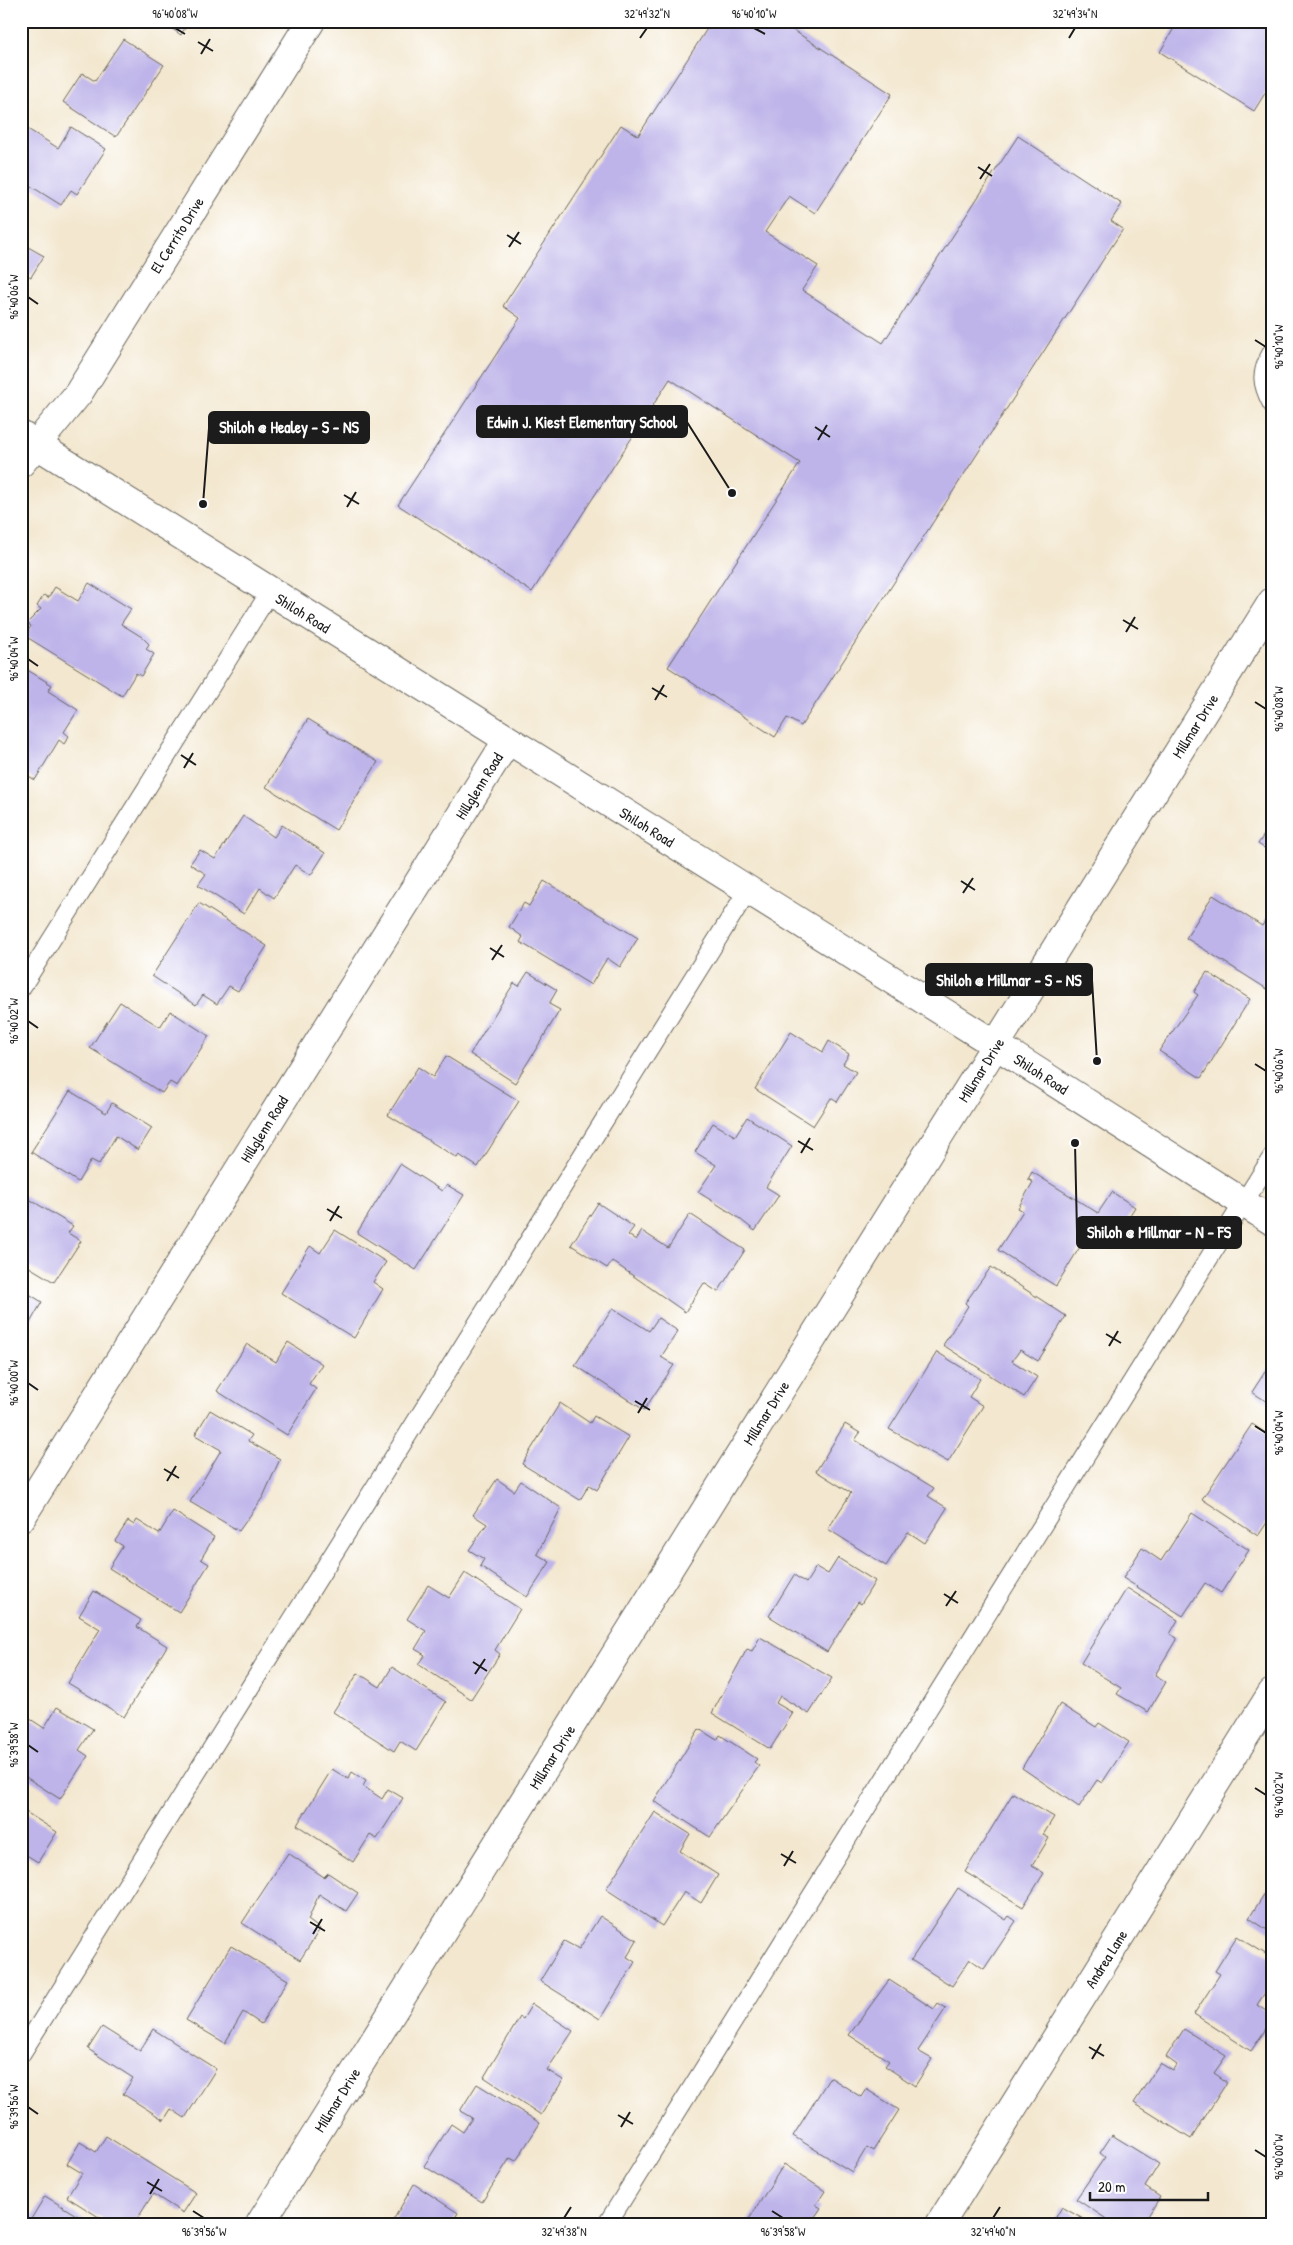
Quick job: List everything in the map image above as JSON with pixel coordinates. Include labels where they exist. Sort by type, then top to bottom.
[{"type":"street","name":"El Cerrito Drive","points":[[26,448],[78,394],[311,21]]},
{"type":"street","name":"Shiloh Road","points":[[26,448],[270,592],[996,1045],[1272,1221]]},
{"type":"street","name":"Millmar Drive","points":[[260,2224],[1272,602]]},
{"type":"street","name":"Hillglenn Road","points":[[21,1518],[507,740]]},
{"type":"street","name":"Andrea Lane","points":[[940,2224],[1272,1693]]},
{"type":"lane","points":[[1272,352],[1265,364],[1263,387],[1272,404]]},
{"type":"lane","points":[[21,988],[270,592]]},
{"type":"lane","points":[[21,2054],[748,890]]},
{"type":"lane","points":[[607,2224],[1272,1157]]},
{"type":"building","points":[[161,21],[189,21],[181,35]]},
{"type":"building","points":[[712,21],[779,21],[892,94],[815,213],[789,196],[765,232],[818,266],[802,290],[883,343],[1018,136],[1122,204],[1111,221],[1123,229],[801,726],[787,718],[775,737],[668,667],[800,463],[670,379],[532,592],[398,505],[520,318],[503,306],[621,125],[638,136]]},
{"type":"building","points":[[1174,21],[1272,21],[1272,82],[1254,111],[1160,52],[1177,23]]},
{"type":"building","points":[[123,39],[164,65],[116,137],[63,102],[82,73],[95,81]]},
{"type":"building","points":[[21,125],[58,148],[71,127],[106,149],[77,194],[71,190],[61,205],[21,180]]},
{"type":"building","points":[[21,243],[44,256],[31,277],[21,272]]},
{"type":"building","points":[[89,583],[131,609],[121,624],[142,637],[149,644],[146,649],[154,654],[141,676],[136,673],[122,696],[25,636],[31,626],[27,623],[41,609],[37,606],[44,595],[48,598],[55,587],[78,601]]},
{"type":"building","points":[[21,666],[52,685],[48,691],[78,710],[64,732],[69,736],[64,744],[59,740],[35,780],[21,771],[21,706],[25,700],[21,698]]},
{"type":"building","points":[[308,719],[378,762],[336,830],[266,787]]},
{"type":"building","points":[[243,816],[274,837],[282,825],[325,853],[311,875],[295,865],[274,898],[260,888],[244,914],[198,885],[206,874],[190,864],[200,850],[215,859]]},
{"type":"building","points":[[1272,823],[1272,853],[1258,844]]},
{"type":"building","points":[[544,881],[638,938],[620,967],[607,958],[591,985],[520,942],[523,937],[509,927],[524,903],[529,906]]},
{"type":"building","points":[[1213,895],[1262,926],[1272,910],[1272,992],[1186,938]]},
{"type":"building","points":[[199,903],[267,946],[238,991],[229,986],[217,1004],[203,995],[196,1005],[152,976]]},
{"type":"building","points":[[528,972],[557,990],[549,1004],[560,1010],[515,1083],[470,1054],[514,983],[519,986]]},
{"type":"building","points":[[1207,972],[1250,999],[1201,1078],[1159,1051],[1198,995],[1194,992]]},
{"type":"building","points":[[120,1002],[160,1027],[170,1011],[209,1036],[177,1086],[170,1082],[162,1093],[90,1048]]},
{"type":"building","points":[[791,1032],[823,1052],[829,1041],[849,1054],[843,1064],[856,1072],[837,1102],[831,1098],[813,1126],[755,1089]]},
{"type":"building","points":[[446,1056],[519,1101],[478,1167],[459,1155],[457,1158],[388,1115],[418,1067],[433,1077]]},
{"type":"building","points":[[70,1091],[106,1113],[112,1103],[152,1128],[138,1150],[116,1136],[99,1164],[91,1160],[78,1182],[31,1152]]},
{"type":"building","points":[[747,1117],[792,1146],[766,1187],[779,1195],[755,1231],[736,1216],[698,1192],[716,1165],[695,1152],[713,1123],[735,1136]]},
{"type":"building","points":[[400,1164],[442,1191],[447,1185],[464,1195],[416,1270],[357,1233]]},
{"type":"building","points":[[1032,1172],[1098,1213],[1112,1192],[1135,1207],[1111,1245],[1089,1232],[1056,1286],[998,1250],[1023,1211],[1018,1208],[1033,1182],[1028,1179]]},
{"type":"building","points":[[21,1194],[73,1226],[68,1233],[81,1241],[54,1282],[21,1262]]},
{"type":"building","points":[[598,1203],[634,1227],[628,1235],[636,1240],[642,1231],[668,1248],[690,1214],[745,1250],[718,1292],[704,1283],[685,1312],[612,1261],[607,1268],[571,1245]]},
{"type":"building","points":[[335,1230],[386,1262],[373,1282],[383,1289],[354,1338],[281,1293],[310,1246],[320,1253]]},
{"type":"building","points":[[991,1267],[1066,1316],[1038,1361],[1020,1350],[1012,1361],[1037,1377],[1024,1397],[943,1345],[968,1306],[965,1303]]},
{"type":"building","points":[[21,1289],[42,1302],[27,1328],[21,1325]]},
{"type":"building","points":[[613,1308],[649,1331],[658,1318],[678,1331],[661,1357],[674,1365],[644,1410],[575,1365]]},
{"type":"building","points":[[288,1342],[322,1364],[309,1384],[316,1389],[287,1435],[217,1391],[247,1344],[276,1362]]},
{"type":"building","points":[[937,1352],[980,1379],[969,1397],[983,1406],[948,1462],[889,1429]]},
{"type":"building","points":[[1272,1361],[1272,1405],[1252,1392]]},
{"type":"building","points":[[560,1403],[590,1423],[594,1416],[629,1437],[597,1490],[589,1485],[580,1500],[522,1464]]},
{"type":"building","points":[[210,1410],[252,1435],[248,1441],[280,1459],[263,1497],[239,1531],[190,1502],[221,1450],[195,1435]]},
{"type":"building","points":[[845,1424],[860,1433],[855,1440],[934,1488],[928,1496],[947,1508],[925,1543],[908,1532],[886,1566],[828,1529],[851,1493],[816,1471]]},
{"type":"building","points":[[1252,1424],[1272,1437],[1272,1515],[1258,1536],[1202,1499]]},
{"type":"building","points":[[497,1479],[514,1491],[521,1481],[561,1508],[537,1554],[550,1562],[527,1597],[480,1566],[484,1559],[469,1550],[487,1524],[473,1515]]},
{"type":"building","points":[[173,1511],[214,1537],[201,1559],[209,1564],[179,1612],[109,1568],[123,1546],[115,1541],[128,1521],[134,1525],[137,1520],[159,1534]]},
{"type":"building","points":[[1192,1513],[1249,1550],[1221,1593],[1205,1583],[1183,1616],[1123,1578],[1142,1548],[1161,1561]]},
{"type":"building","points":[[838,1558],[875,1581],[861,1604],[858,1602],[827,1652],[769,1616],[794,1575],[806,1583],[816,1567],[828,1574]]},
{"type":"building","points":[[465,1573],[520,1609],[495,1650],[500,1654],[471,1699],[418,1664],[425,1655],[415,1649],[426,1631],[407,1619],[428,1585],[449,1598]]},
{"type":"building","points":[[1127,1588],[1178,1620],[1170,1634],[1177,1638],[1155,1675],[1166,1682],[1148,1712],[1117,1694],[1121,1688],[1081,1663]]},
{"type":"building","points":[[94,1591],[141,1620],[137,1627],[167,1646],[124,1717],[68,1683],[100,1629],[79,1616]]},
{"type":"building","points":[[760,1637],[832,1678],[809,1714],[780,1696],[776,1703],[793,1713],[770,1749],[712,1713],[747,1649],[752,1651]]},
{"type":"building","points":[[392,1667],[446,1702],[416,1751],[400,1741],[394,1751],[333,1712],[358,1673],[380,1687]]},
{"type":"building","points":[[1060,1704],[1096,1727],[1099,1723],[1129,1742],[1102,1783],[1097,1780],[1079,1807],[1022,1768]]},
{"type":"building","points":[[57,1707],[93,1729],[79,1750],[88,1756],[60,1799],[21,1774],[21,1713],[44,1728]]},
{"type":"building","points":[[699,1729],[717,1740],[720,1735],[757,1759],[754,1762],[759,1766],[710,1837],[654,1801]]},
{"type":"building","points":[[332,1769],[348,1779],[352,1772],[366,1781],[363,1786],[382,1799],[388,1789],[403,1798],[377,1839],[370,1835],[353,1862],[297,1825]]},
{"type":"building","points":[[1013,1793],[1054,1817],[1043,1835],[1049,1838],[1032,1866],[1044,1873],[1023,1907],[965,1872]]},
{"type":"building","points":[[21,1809],[57,1832],[38,1862],[23,1853],[21,1856]]},
{"type":"building","points":[[655,1812],[690,1834],[680,1851],[718,1875],[701,1903],[684,1892],[662,1926],[606,1889]]},
{"type":"building","points":[[288,1853],[324,1877],[328,1873],[358,1893],[346,1911],[319,1894],[308,1920],[320,1929],[300,1960],[242,1923]]},
{"type":"building","points":[[1272,1882],[1272,1933],[1249,1918]]},
{"type":"building","points":[[958,1888],[1006,1920],[1009,1916],[1016,1921],[984,1969],[970,1959],[952,1986],[911,1960]]},
{"type":"building","points":[[600,1916],[637,1940],[627,1957],[635,1962],[600,2019],[540,1981],[564,1941],[579,1949]]},
{"type":"building","points":[[1237,1936],[1272,1958],[1272,1982],[1257,2005],[1272,2015],[1272,2020],[1251,2051],[1194,2014],[1220,1974],[1215,1971]]},
{"type":"building","points":[[231,1946],[288,1980],[261,2024],[243,2012],[225,2043],[186,2020]]},
{"type":"building","points":[[889,1980],[934,2009],[938,2003],[946,2008],[918,2051],[932,2059],[915,2086],[885,2066],[889,2061],[849,2035]]},
{"type":"building","points":[[532,2004],[573,2031],[547,2070],[563,2080],[541,2115],[484,2077],[520,2017],[523,2019]]},
{"type":"building","points":[[102,2027],[140,2051],[153,2029],[216,2069],[185,2118],[171,2109],[164,2120],[123,2094],[133,2078],[88,2049]]},
{"type":"building","points":[[1184,2029],[1226,2056],[1214,2073],[1227,2082],[1191,2139],[1134,2103],[1160,2063],[1173,2071],[1177,2065],[1166,2057]]},
{"type":"building","points":[[830,2077],[861,2097],[866,2089],[899,2110],[873,2151],[867,2147],[852,2172],[793,2136]]},
{"type":"building","points":[[477,2084],[540,2123],[516,2161],[510,2158],[482,2202],[424,2166],[451,2124],[463,2132],[472,2118],[460,2111]]},
{"type":"building","points":[[1112,2135],[1159,2164],[1145,2187],[1160,2197],[1143,2224],[1114,2224],[1076,2199],[1105,2157],[1100,2153]]},
{"type":"building","points":[[106,2136],[196,2193],[183,2213],[153,2194],[134,2224],[110,2224],[67,2197],[82,2173],[67,2164],[80,2142],[96,2152]]},
{"type":"building","points":[[784,2164],[825,2191],[816,2205],[821,2208],[810,2224],[746,2224]]},
{"type":"building","points":[[414,2184],[458,2213],[451,2224],[391,2224]]},
{"type":"building","points":[[45,2196],[91,2224],[28,2224]]},
{"type":"building","points":[[1062,2207],[1092,2224],[1052,2224]]},
{"type":"place","name":"Edwin J. Kiest Elementary School","points":[[732,493]]},
{"type":"place","name":"Shiloh @ Healey - S - NS","points":[[203,504]]},
{"type":"place","name":"Shiloh @ Millmar - S - NS","points":[[1097,1061]]},
{"type":"place","name":"Shiloh @ Millmar - N - FS","points":[[1075,1143]]}]
